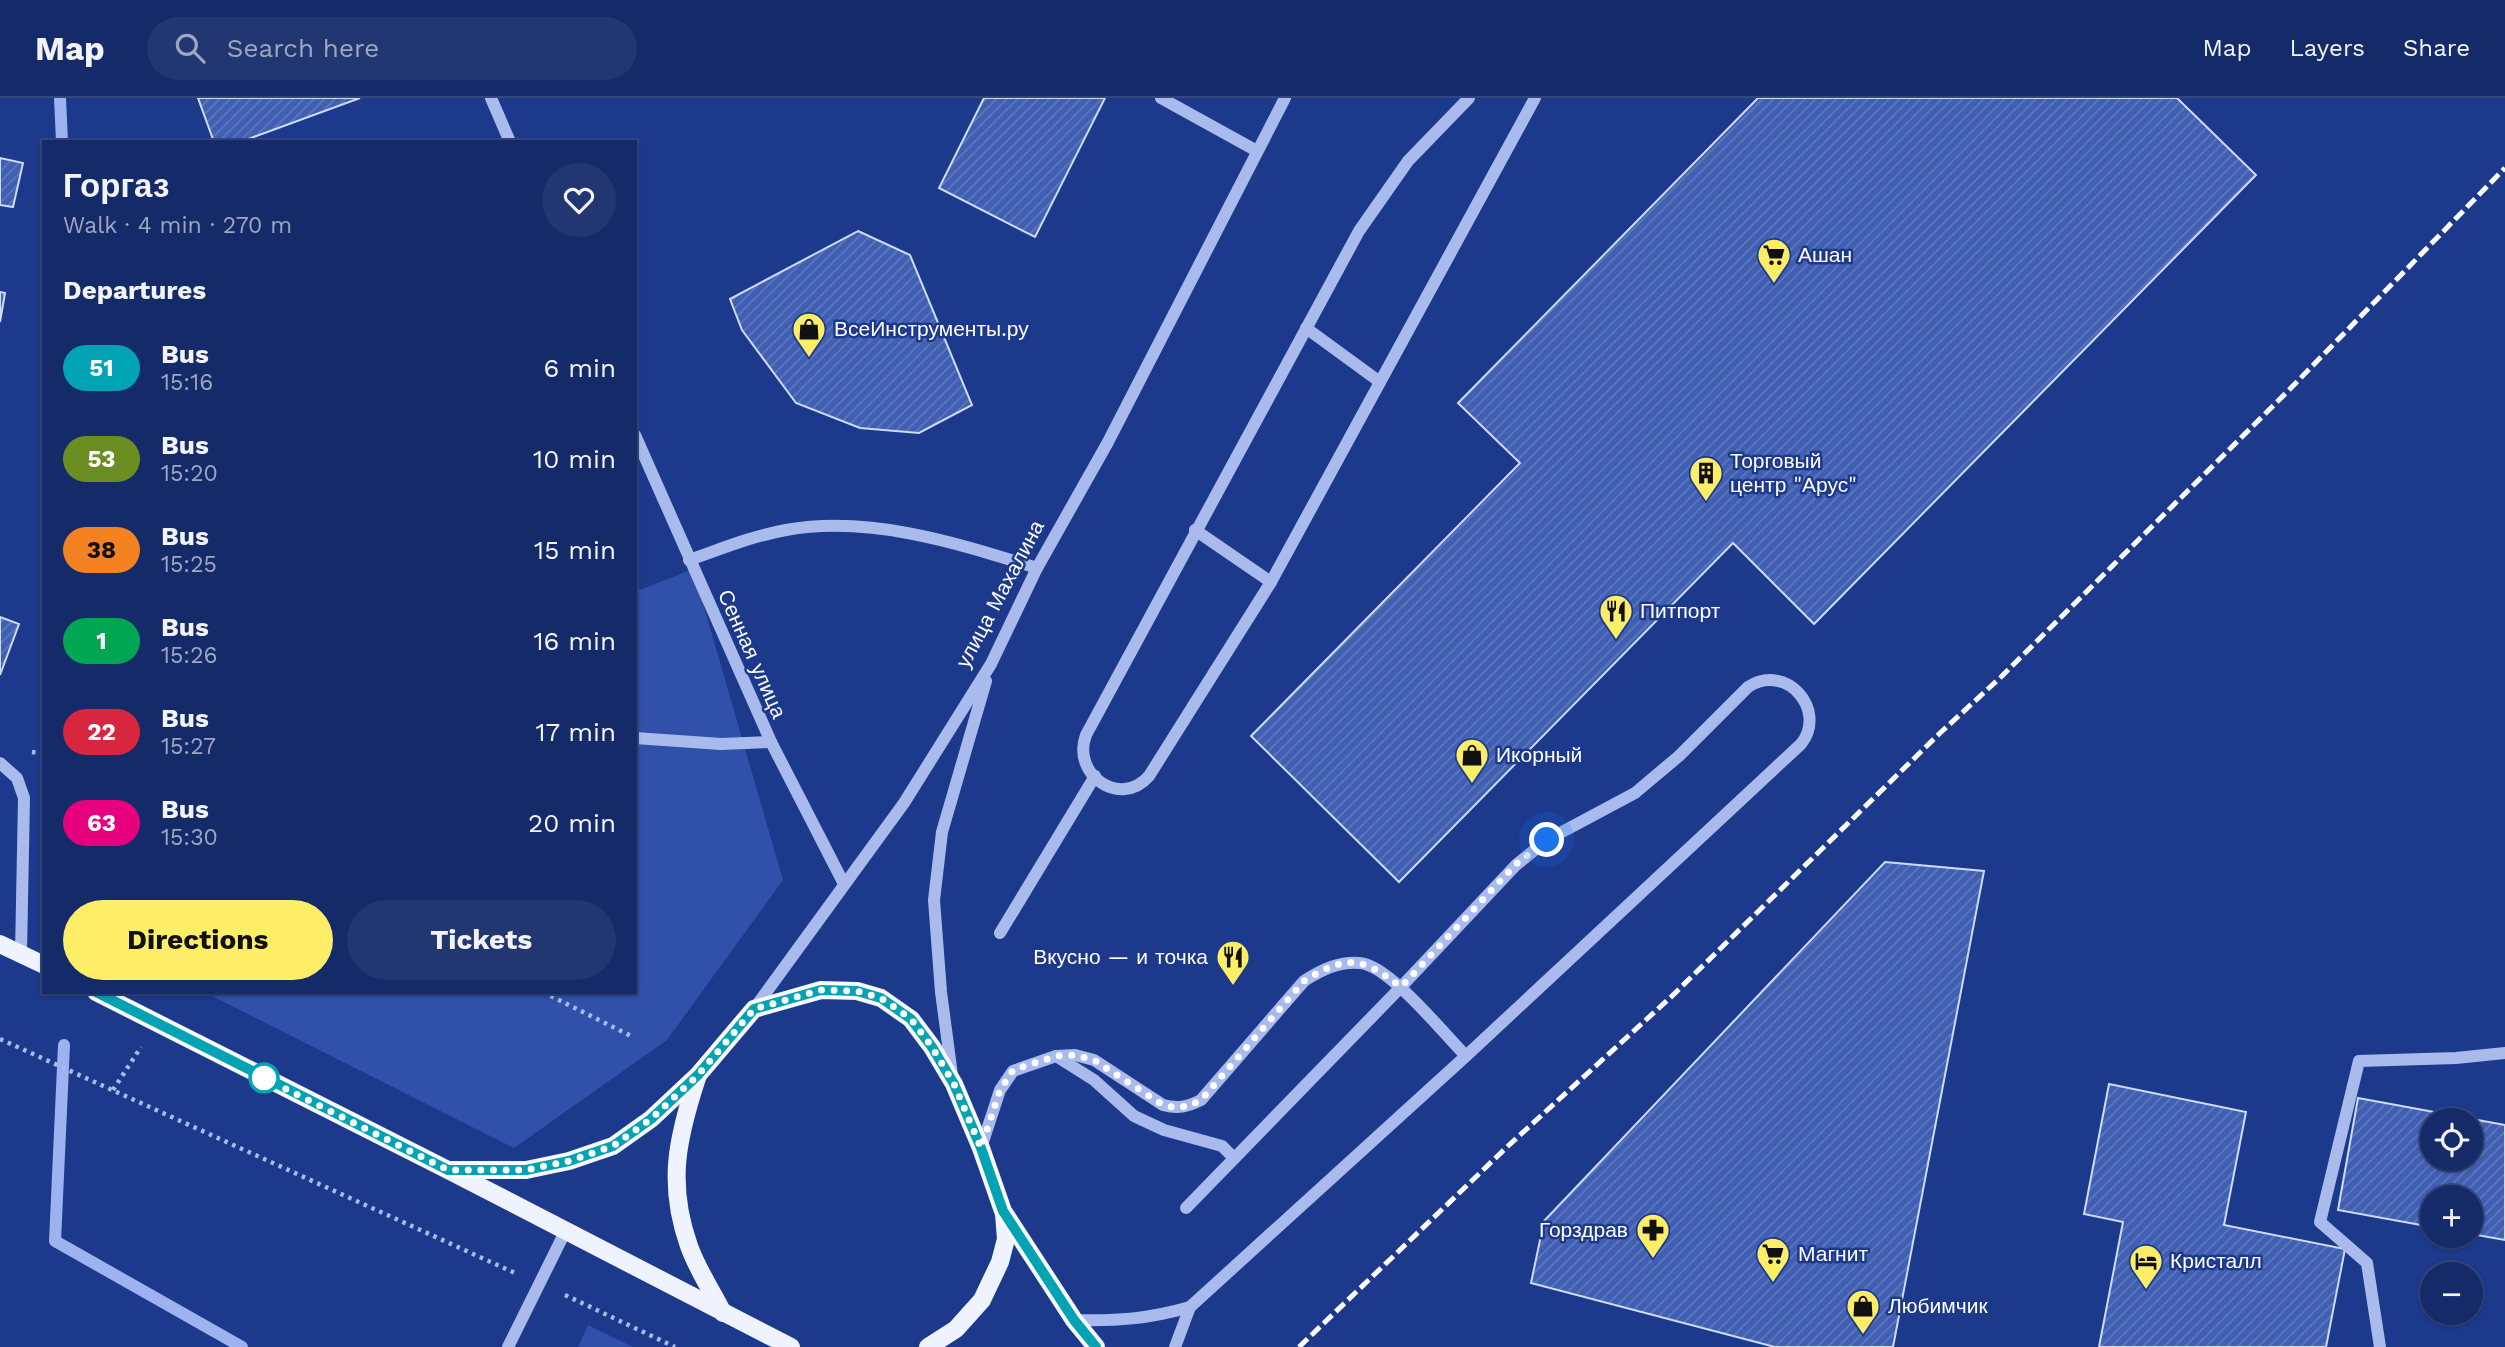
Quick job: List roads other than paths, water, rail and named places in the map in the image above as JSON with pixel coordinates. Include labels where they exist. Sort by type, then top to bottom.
[{"type":"main road","points":[[0,944],[42,964]]},
{"type":"main road","points":[[754,1009],[821,990],[857,991],[881,998],[911,1019],[954,1084],[981,1148],[1003,1211],[1006,1239],[1000,1262],[982,1300],[956,1329],[928,1347]]},
{"type":"main road","points":[[100,994],[791,1347]]},
{"type":"main road","name":"улица Махалина","points":[[448,1170],[526,1170],[569,1161],[613,1146],[651,1119],[698,1075],[754,1009]]},
{"type":"main road","points":[[698,1075],[682,1124],[676,1163],[678,1208],[690,1247],[723,1313]]},
{"type":"main road","points":[[1003,1211],[1074,1320],[1096,1347]]},
{"type":"street","points":[[491,98],[509,140]]},
{"type":"street","points":[[1161,98],[1257,151]]},
{"type":"street","name":"улица Махалина","points":[[754,1009],[904,803],[991,664],[1037,568],[1108,442],[1285,98]]},
{"type":"street","points":[[1469,98],[1408,161],[1359,232],[1086,735],[1082,744],[1084,763],[1108,787],[1130,789],[1142,784],[1149,776],[1271,582],[1535,98]]},
{"type":"street","points":[[1306,328],[1380,383]]},
{"type":"street","name":"Сенная улица","points":[[637,440],[771,742],[844,884]]},
{"type":"street","points":[[689,560],[746,540],[788,530],[851,526],[954,542],[1037,568]]},
{"type":"street","points":[[1195,530],[1271,582]]},
{"type":"street","points":[[954,1084],[941,992],[934,900],[942,832],[991,664]]},
{"type":"street","points":[[1175,1347],[1181,1325],[1190,1307],[1466,1056],[1801,744],[1808,735],[1810,711],[1793,688],[1771,678],[1758,680],[1679,756],[1635,793],[1547,840],[1516,864],[1401,987],[1186,1208]]},
{"type":"street","points":[[637,738],[721,744],[771,742]]},
{"type":"street","points":[[0,763],[17,778],[24,798],[21,953]]},
{"type":"street","points":[[1000,933],[1095,776]]},
{"type":"street","points":[[981,1148],[1000,1090],[1013,1070],[1056,1056],[1075,1055],[1094,1060],[1163,1105],[1175,1108],[1201,1100],[1304,981],[1320,971],[1342,963],[1362,962],[1376,968],[1401,987],[1466,1056]]},
{"type":"street","points":[[2380,1347],[2367,1263],[2320,1222],[2359,1061],[2456,1058],[2505,1053]]},
{"type":"street","points":[[1056,1056],[1094,1080],[1134,1116],[1164,1130],[1222,1146],[1234,1158]]},
{"type":"street","points":[[508,1347],[566,1230]]},
{"type":"street","points":[[1074,1320],[1118,1321],[1154,1317],[1190,1307]]},
{"type":"waterway","points":[[60,98],[62,140]]},
{"type":"waterway","points":[[64,1045],[55,1241],[242,1347]]},
{"type":"railway","points":[[1299,1347],[1508,1146],[1671,997],[1939,734],[2001,677],[2288,391],[2505,168]]},
{"type":"place","name":"Ашан","points":[[1774,285]]},
{"type":"place","name":"ВсеИнструменты.ру","points":[[809,359]]},
{"type":"place","name":"Торговый центр \"Арус\"","points":[[1706,503]]},
{"type":"place","name":"Питпорт","points":[[1616,641]]},
{"type":"place","name":"Икорный","points":[[1472,785]]},
{"type":"place","name":"Вкусно — и точка","points":[[1233,987]]},
{"type":"place","name":"Горздрав","points":[[1653,1260]]},
{"type":"place","name":"Магнит","points":[[1773,1284]]},
{"type":"place","name":"Кристалл","points":[[2146,1291]]},
{"type":"place","name":"Любимчик","points":[[1863,1336]]}]
